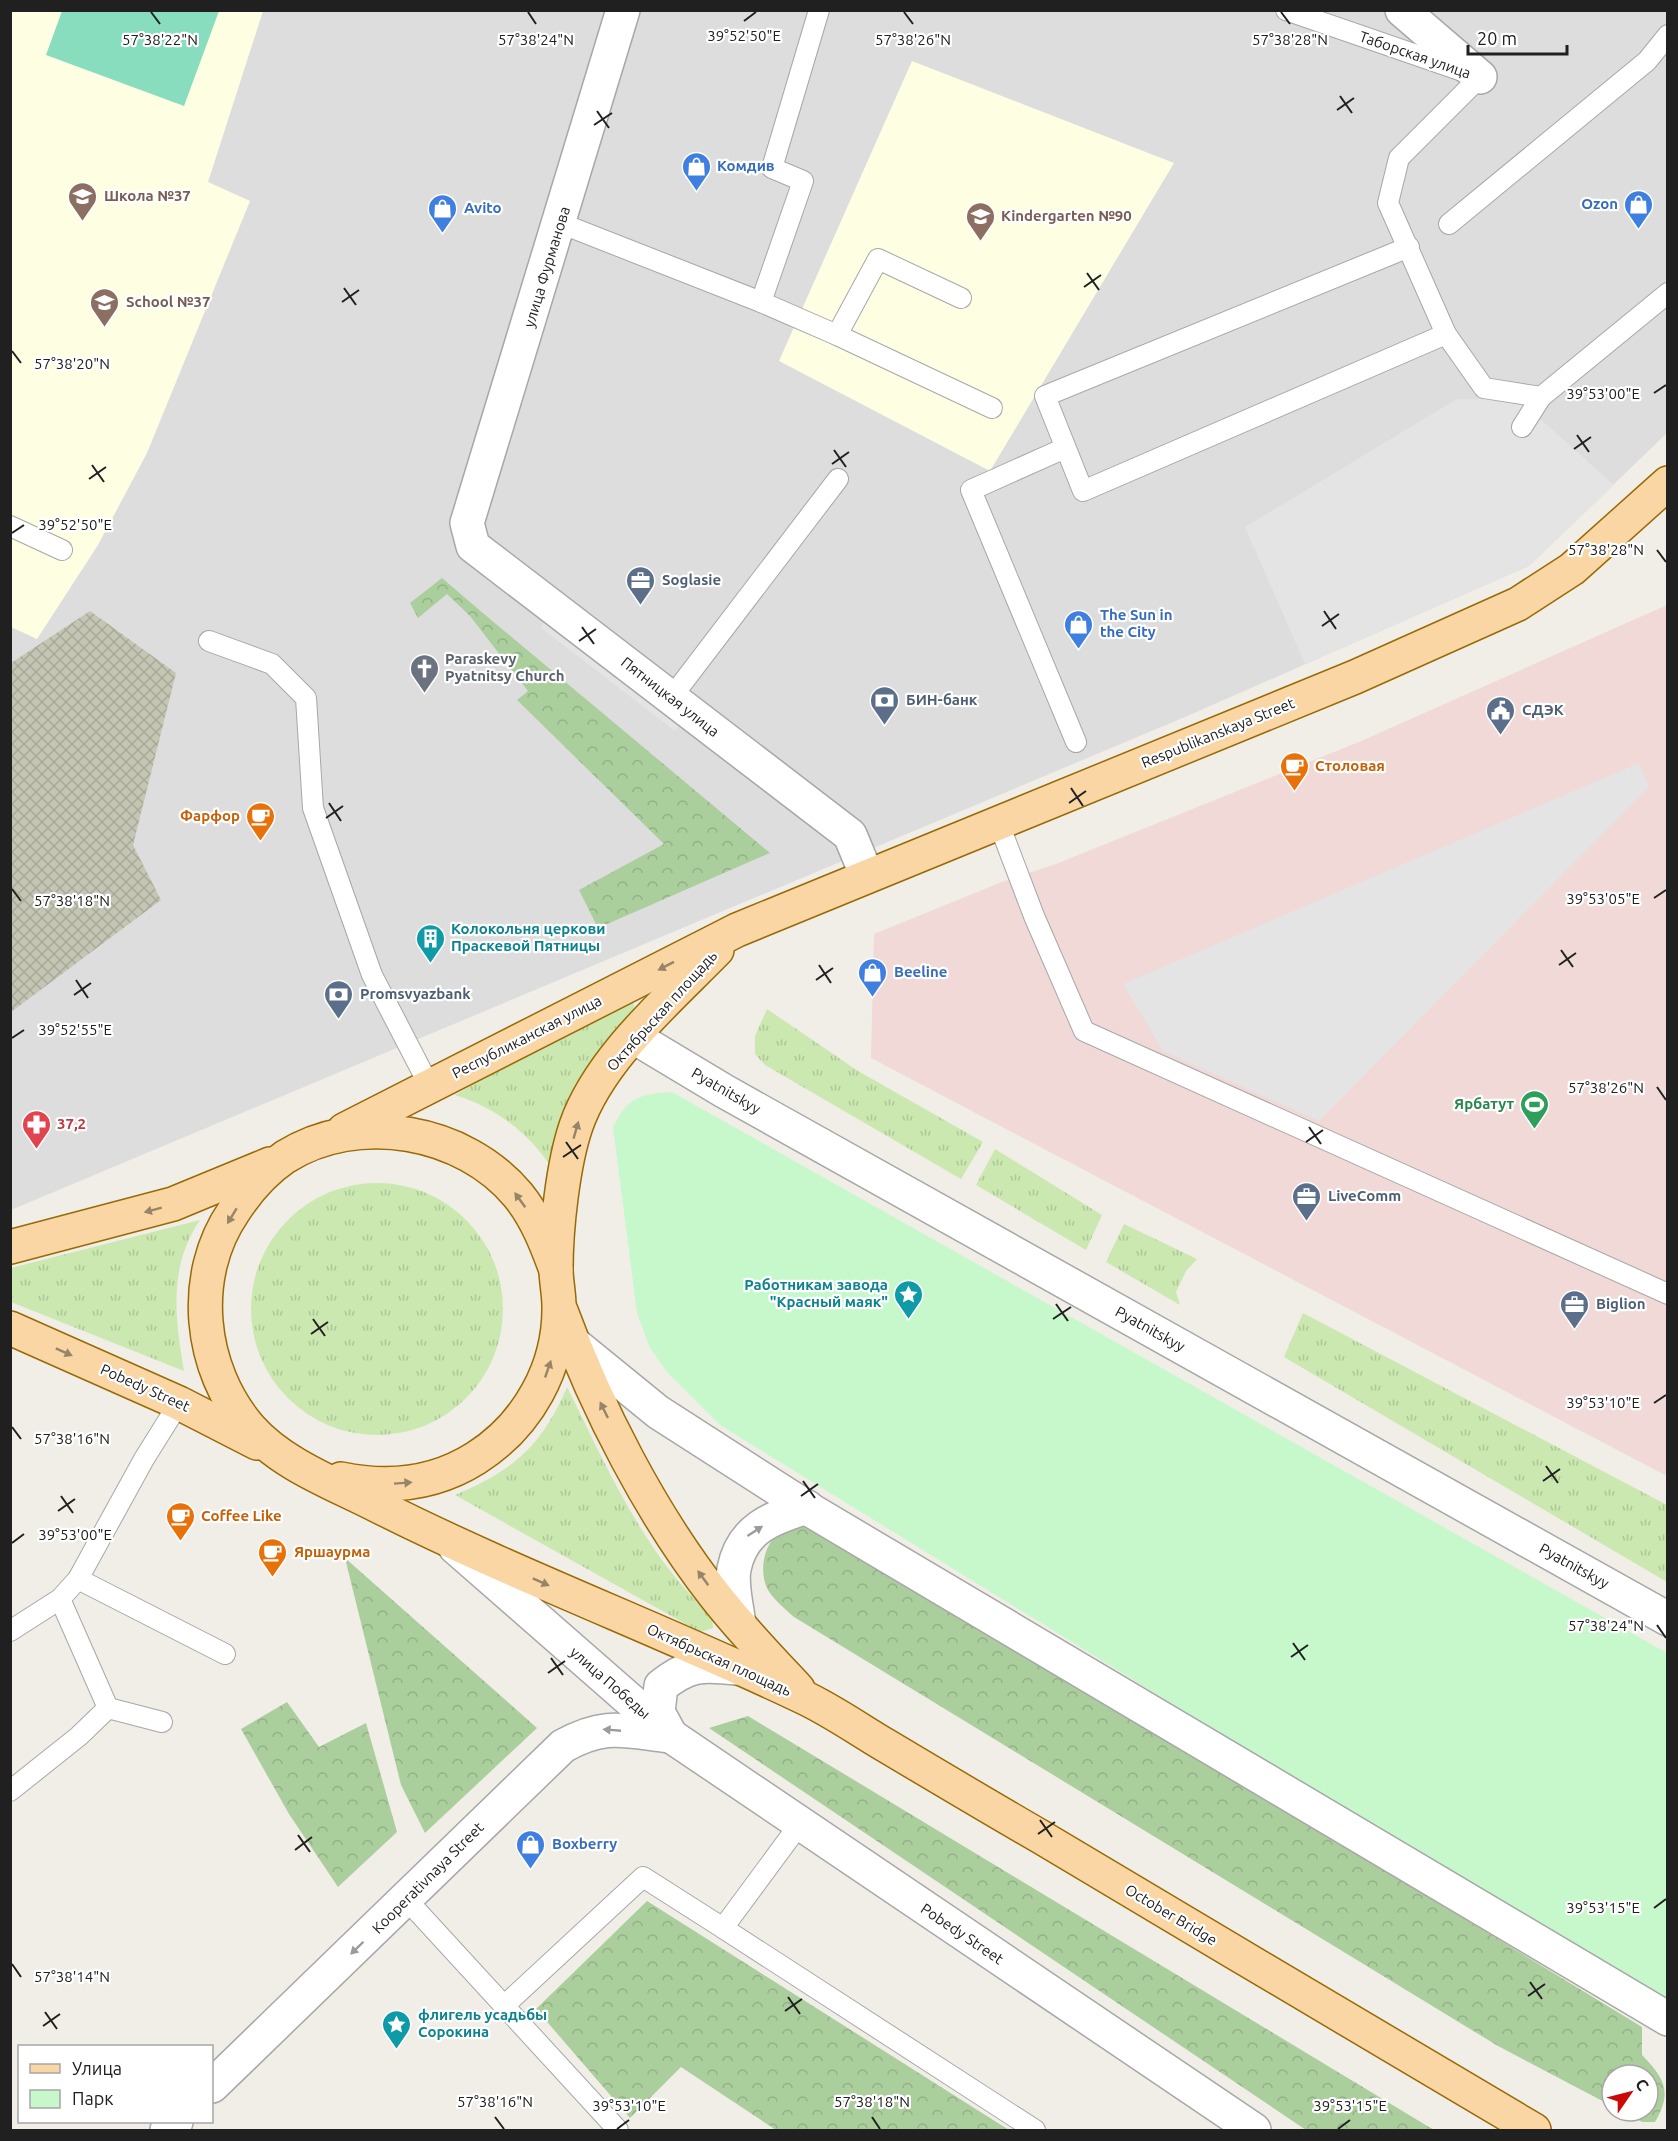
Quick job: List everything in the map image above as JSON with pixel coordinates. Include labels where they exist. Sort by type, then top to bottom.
[{"type":"main road","name":"Respublikanskaya Street","points":[[737,930],[1355,677],[1518,604],[1572,569],[1668,483]]},
{"type":"main road","name":"Республиканская улица","points":[[317,1143],[737,930]]},
{"type":"main road","name":"Октябрьская площадь","points":[[737,930],[633,1037],[590,1095],[575,1126],[564,1186],[556,1270],[560,1306],[572,1342],[613,1429],[650,1496],[680,1547],[739,1624],[808,1699]]},
{"type":"main road","name":"Октябрьская площадь","points":[[556,1270],[541,1231],[517,1194],[485,1164],[446,1143],[403,1132],[360,1133],[317,1143],[285,1157],[255,1184],[231,1214],[215,1249],[206,1285],[205,1323],[212,1361],[227,1396],[250,1427],[291,1461],[449,1542],[808,1699]]},
{"type":"main road","points":[[10,1247],[173,1204],[285,1157]]},
{"type":"main road","name":"Октябрьская площадь","points":[[291,1461],[344,1479],[394,1484],[422,1482],[460,1468],[494,1447],[522,1418],[543,1384],[555,1346],[560,1306]]},
{"type":"main road","name":"Pobedy Street","points":[[10,1328],[179,1403],[291,1461]]},
{"type":"main road","name":"October Bridge","points":[[808,1699],[1534,2130]]},
{"type":"street","name":"улица Фурманова","points":[[467,523],[623,10]]},
{"type":"street","name":"Таборская улица","points":[[1402,10],[1480,77]]},
{"type":"street","name":"Пятницкая улица","points":[[467,523],[473,546],[850,835],[867,876]]},
{"type":"street","name":"Pyatnitskyy","points":[[633,1037],[724,1091],[1668,1618]]},
{"type":"street","points":[[572,1342],[658,1412],[807,1507],[1668,2019]]},
{"type":"street","points":[[739,1624],[734,1570],[746,1537],[777,1516],[807,1507]]},
{"type":"street","name":"улица Победы","points":[[449,1542],[670,1736]]},
{"type":"street","name":"улица Победы","points":[[670,1736],[658,1712],[661,1686],[682,1670],[690,1668],[706,1665],[736,1668]]},
{"type":"street","name":"Kooperativnaya Street","points":[[213,2084],[563,1746],[586,1733],[602,1729],[670,1736]]},
{"type":"street","name":"Pobedy Street","points":[[670,1736],[1254,2130]]},
{"type":"lane","points":[[761,302],[803,181],[772,168],[819,10]]},
{"type":"lane","name":"Таборская улица","points":[[1286,10],[1480,77]]},
{"type":"lane","points":[[1449,224],[1647,61],[1668,35]]},
{"type":"lane","points":[[1480,77],[1399,158],[1388,203],[1446,334],[1484,388],[1540,397]]},
{"type":"lane","points":[[560,223],[837,334],[993,408]]},
{"type":"lane","points":[[1408,247],[1044,396],[1083,491],[1446,334]]},
{"type":"lane","points":[[837,334],[878,259],[961,298]]},
{"type":"lane","points":[[1522,427],[1540,397],[1668,293]]},
{"type":"lane","points":[[1065,448],[971,490],[1076,742]]},
{"type":"lane","points":[[671,698],[838,479]]},
{"type":"lane","points":[[10,526],[62,550]]},
{"type":"lane","points":[[209,641],[272,664],[306,698],[313,808],[372,975],[430,1087]]},
{"type":"lane","points":[[999,824],[1034,916],[1084,1031],[1668,1294]]},
{"type":"lane","points":[[10,1631],[60,1599],[78,1579],[144,1459],[179,1403]]},
{"type":"lane","points":[[78,1579],[225,1654]]},
{"type":"lane","points":[[60,1599],[108,1708]]},
{"type":"lane","points":[[108,1708],[162,1722]]},
{"type":"lane","points":[[10,1791],[79,1736],[108,1708]]},
{"type":"lane","points":[[723,1928],[799,1824]]},
{"type":"lane","points":[[505,2005],[643,1878],[1035,2130]]},
{"type":"lane","points":[[406,1899],[618,2130]]},
{"type":"shaded area","points":[[11,11],[1667,11],[1667,433],[1529,566],[1185,717],[11,1210]]},
{"type":"shaded area","name":"School №37","points":[[13,11],[263,11],[208,182],[250,201],[147,453],[98,545],[37,639],[11,627],[10,17]]},
{"type":"shaded area","name":"Kindergarten №90","points":[[912,61],[1174,163],[990,471],[779,361]]},
{"type":"shaded area","points":[[1457,399],[1519,400],[1614,485],[1529,566],[1305,664],[1245,527]]},
{"type":"shaded area","points":[[1667,605],[1667,1476],[871,1058],[874,934],[1002,882],[1056,864],[1359,742]]},
{"type":"shaded area","points":[[90,611],[176,673],[133,845],[161,900],[11,1012],[11,663]]},
{"type":"shaded area","points":[[549,616],[684,719],[675,731],[541,628]]},
{"type":"shaded area","points":[[1639,763],[1649,787],[1319,1121],[1163,1051],[1123,984]]},
{"type":"green space","points":[[62,10],[219,11],[184,106],[46,55]]},
{"type":"green space","points":[[442,578],[770,853],[598,928],[579,890],[664,844],[517,700],[528,691],[470,616],[447,594],[418,618],[410,603]]},
{"type":"green space","points":[[625,998],[634,1004],[635,1013],[591,1061],[573,1089],[567,1104],[562,1119],[556,1174],[536,1147],[513,1125],[486,1108],[455,1095]]},
{"type":"green space","points":[[767,1009],[858,1071],[983,1142],[961,1179],[765,1065],[755,1054],[755,1036]]},
{"type":"green space","points":[[672,1092],[1667,1653],[1667,2009],[720,1425],[666,1371],[649,1346],[637,1313],[613,1127],[624,1109],[636,1099],[651,1094]]},
{"type":"green space","points":[[995,1149],[1102,1215],[1086,1250],[976,1185]]},
{"type":"green space","points":[[365,1183],[389,1183],[425,1192],[457,1211],[475,1229],[498,1272],[503,1309],[501,1334],[494,1357],[475,1389],[457,1407],[414,1430],[389,1435],[365,1435],[329,1426],[297,1407],[279,1389],[256,1346],[251,1321],[251,1297],[260,1261],[279,1229],[297,1211],[340,1188]]},
{"type":"green space","points":[[200,1220],[183,1256],[179,1274],[178,1332],[184,1371],[11,1302],[11,1268]]},
{"type":"green space","points":[[1124,1224],[1197,1259],[1186,1271],[1176,1292],[1180,1305],[1106,1262]]},
{"type":"green space","points":[[1303,1313],[1667,1505],[1667,1582],[1284,1357]]},
{"type":"green space","points":[[567,1387],[629,1509],[666,1566],[712,1616],[713,1628],[700,1632],[455,1495],[493,1476],[523,1454],[547,1425]]},
{"type":"green space","points":[[818,1524],[1642,2027],[1642,2055],[1649,2063],[1600,2063],[1600,2100],[1498,2046],[794,1617],[776,1601],[768,1590],[763,1573],[766,1554],[774,1537],[793,1526]]},
{"type":"green space","points":[[345,1558],[537,1728],[425,1833],[401,1785]]},
{"type":"green space","points":[[287,1702],[319,1747],[366,1723],[397,1832],[338,1887],[289,1814],[241,1729]]},
{"type":"green space","points":[[748,1716],[1435,2130],[1306,2130],[709,1728]]},
{"type":"green space","points":[[647,1901],[1009,2130],[776,2130],[681,2067],[630,2118],[536,2009]]},
{"type":"green space","points":[[1660,2077],[1665,2093],[1660,2113]]},
{"type":"place","name":"Комдив","points":[[696,192]]},
{"type":"place","name":"Школа №37","points":[[83,222]]},
{"type":"place","name":"Ozon","points":[[1639,230]]},
{"type":"place","name":"Avito","points":[[443,234]]},
{"type":"place","name":"Kindergarten №90","points":[[980,242]]},
{"type":"place","name":"School №37","points":[[105,328]]},
{"type":"place","name":"Soglasie","points":[[641,606]]},
{"type":"place","name":"The Sun in the City","points":[[1079,650]]},
{"type":"place","name":"Paraskevy Pyatnitsy Church","points":[[424,694]]},
{"type":"place","name":"БИН-банк","points":[[885,726]]},
{"type":"place","name":"СДЭК","points":[[1501,736]]},
{"type":"place","name":"Столовая","points":[[1294,792]]},
{"type":"place","name":"Фарфор","points":[[261,842]]},
{"type":"place","name":"Колокольня церкови Праскевой Пятницы","points":[[430,964]]},
{"type":"place","name":"Beeline","points":[[873,998]]},
{"type":"place","name":"Promsvyazbank","points":[[339,1020]]},
{"type":"place","name":"Ярбатут","points":[[1535,1130]]},
{"type":"place","name":"37,2","points":[[36,1150]]},
{"type":"place","name":"LiveComm","points":[[1307,1222]]},
{"type":"place","name":"Работникам завода \"Красный маяк\"","points":[[909,1320]]},
{"type":"place","name":"Biglion","points":[[1575,1330]]},
{"type":"place","name":"Coffee Like","points":[[180,1542]]},
{"type":"place","name":"Яршаурма","points":[[273,1578]]},
{"type":"place","name":"Boxberry","points":[[531,1870]]},
{"type":"place","name":"флигель усадьбы Сорокина","points":[[397,2050]]}]
